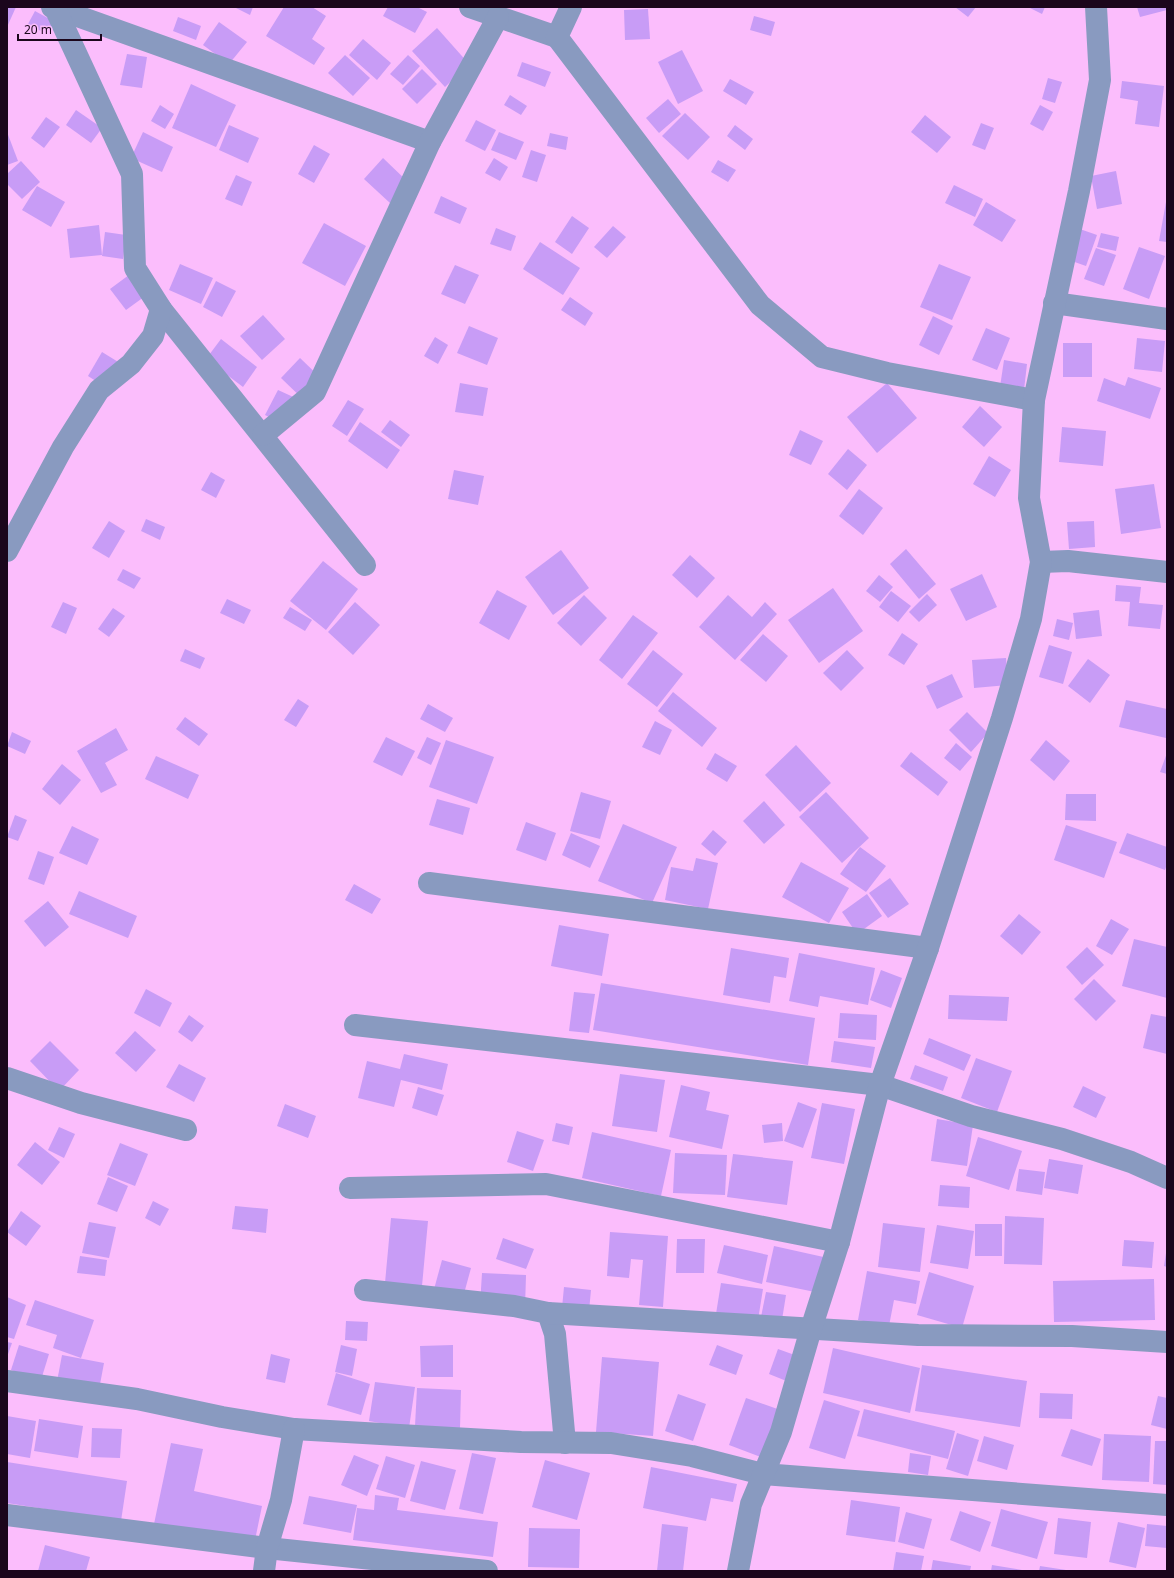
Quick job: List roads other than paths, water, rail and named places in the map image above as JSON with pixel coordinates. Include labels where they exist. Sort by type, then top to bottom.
[{"type":"street","points":[[470,7],[557,37],[760,305],[822,357],[887,373],[1034,400]]},
{"type":"street","points":[[557,37],[571,7]]},
{"type":"street","points":[[738,1571],[751,1504],[781,1432],[811,1329],[839,1242],[880,1085],[928,948],[1002,718],[1031,619],[1041,562],[1029,498],[1034,400],[1079,191],[1100,80],[1096,7]]},
{"type":"street","points":[[54,8],[430,142]]},
{"type":"street","points":[[54,8],[132,174],[135,268],[161,308],[365,565]]},
{"type":"street","points":[[263,436],[315,392],[430,142],[498,17]]},
{"type":"street","points":[[1054,303],[1167,319]]},
{"type":"street","points":[[7,552],[63,447],[99,390],[131,364],[154,336],[161,308]]},
{"type":"street","points":[[1041,562],[1068,560],[1167,572]]},
{"type":"street","points":[[429,883],[928,948]]},
{"type":"street","points":[[355,1024],[880,1085],[971,1116],[1062,1139],[1131,1162],[1167,1178]]},
{"type":"street","points":[[7,1078],[81,1103],[186,1130]]},
{"type":"street","points":[[350,1188],[546,1184],[839,1242]]},
{"type":"street","points":[[366,1290],[514,1306],[548,1313],[918,1335],[1072,1336],[1167,1342]]},
{"type":"street","points":[[548,1313],[555,1334],[565,1443]]},
{"type":"street","points":[[7,1381],[137,1399],[222,1417],[294,1429],[504,1441],[611,1443],[684,1454],[763,1474],[1167,1505]]},
{"type":"street","points":[[264,1571],[266,1548],[281,1500],[294,1429]]},
{"type":"street","points":[[7,1515],[266,1548],[487,1571]]}]
